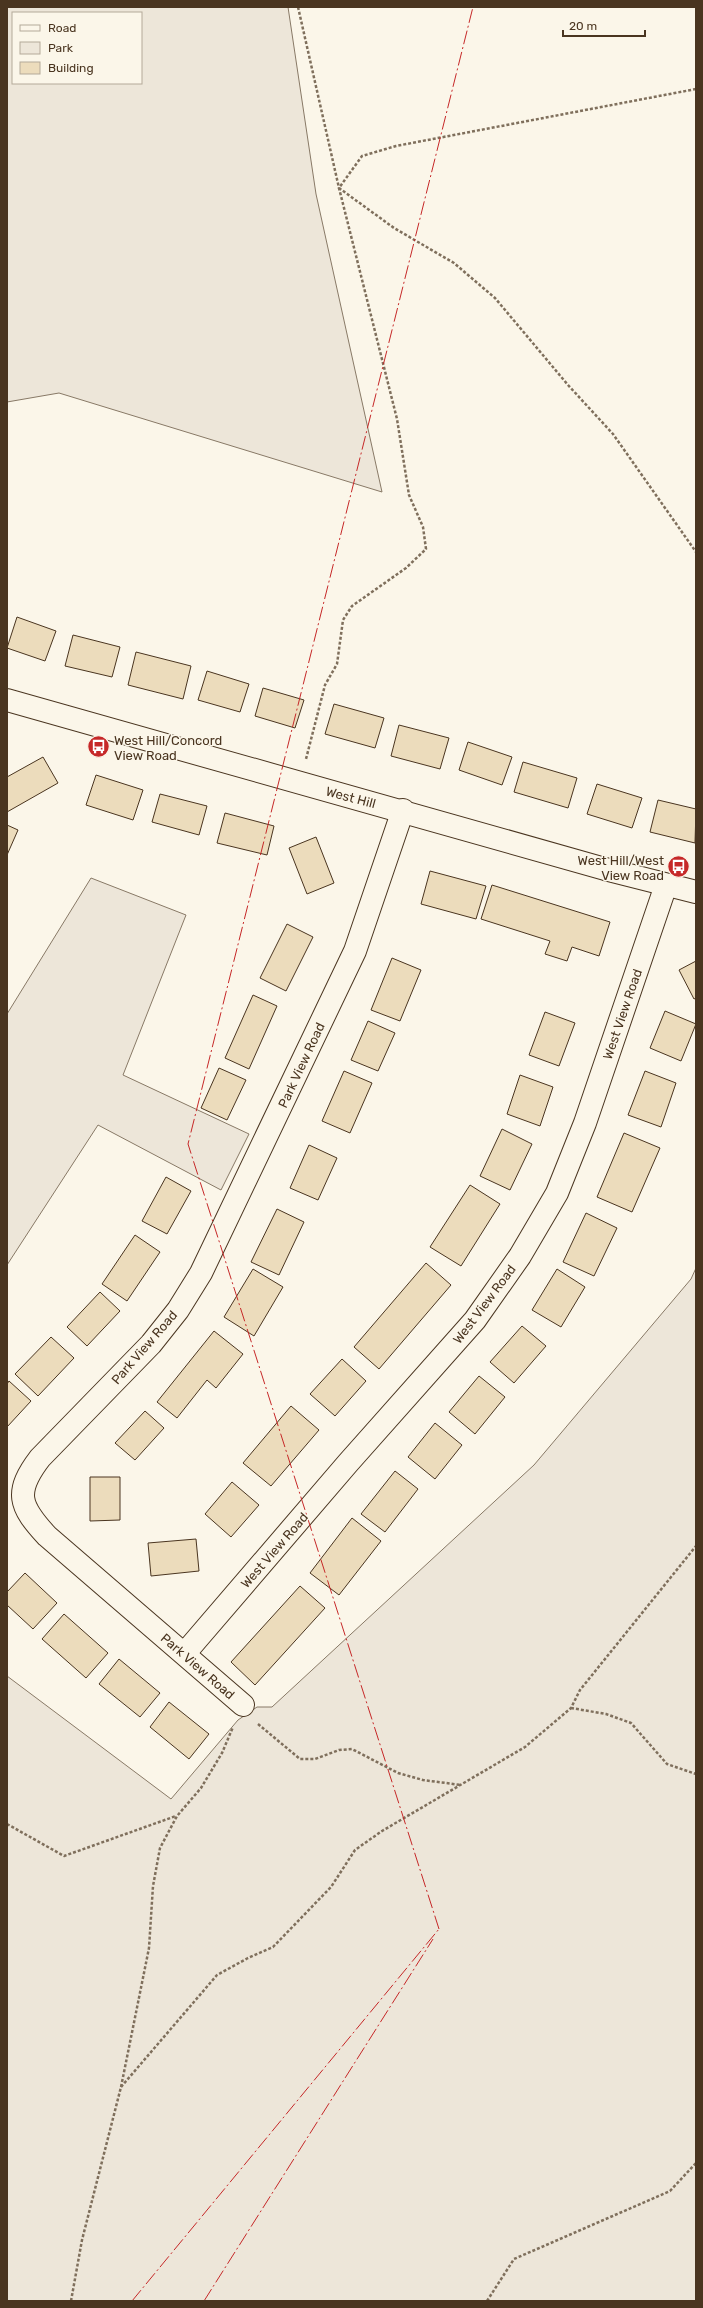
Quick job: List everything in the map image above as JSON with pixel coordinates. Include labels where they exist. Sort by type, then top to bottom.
[{"type":"street","name":"West Hill","points":[[7,700],[300,783],[403,810],[605,869],[696,892]]},
{"type":"street","name":"Park View Road","points":[[242,1705],[185,1654],[47,1536],[27,1513],[22,1503],[22,1487],[28,1474],[40,1458],[151,1344],[178,1310],[201,1273],[355,951],[403,810]]},
{"type":"street","name":"West View Road","points":[[185,1654],[348,1463],[475,1320],[520,1256],[557,1193],[584,1123],[666,885]]},
{"type":"path","points":[[298,7],[339,188],[397,419],[409,495],[423,527],[426,549],[406,568],[352,606],[343,620],[337,664],[325,685],[300,783]]},
{"type":"path","points":[[339,188],[362,156],[396,146],[696,89]]},
{"type":"path","points":[[339,188],[394,228],[454,263],[495,298],[568,385],[613,434],[696,552]]},
{"type":"path","points":[[121,2087],[217,1975],[272,1947],[331,1887],[355,1850],[382,1831],[461,1786],[525,1747],[571,1708],[580,1690],[696,1546]]},
{"type":"path","points":[[242,1705],[254,1721],[300,1759],[315,1758],[339,1750],[352,1749],[398,1773],[422,1780],[461,1786]]},
{"type":"path","points":[[71,2301],[82,2240],[121,2087],[149,1948],[153,1886],[160,1848],[177,1816],[201,1788],[222,1754],[242,1705]]},
{"type":"path","points":[[571,1708],[606,1714],[631,1723],[667,1764],[696,1774]]},
{"type":"path","points":[[7,1824],[64,1856],[177,1816]]},
{"type":"path","points":[[487,2301],[514,2259],[670,2191],[696,2162]]},
{"type":"green space","points":[[7,7],[288,7],[316,194],[382,492],[59,393],[7,402]]},
{"type":"green space","points":[[91,878],[186,915],[123,1075],[249,1134],[221,1190],[98,1125],[7,1265],[7,1014]]},
{"type":"green space","points":[[696,1268],[696,2301],[7,2301],[7,1676],[171,1799],[238,1720],[257,1707],[272,1707],[534,1465],[691,1279]]},
{"type":"building","points":[[17,617],[56,631],[45,661],[7,648]]},
{"type":"building","points":[[73,635],[120,647],[112,677],[65,666]]},
{"type":"building","points":[[136,652],[191,666],[183,699],[128,685]]},
{"type":"building","points":[[207,671],[249,684],[240,712],[198,700]]},
{"type":"building","points":[[263,688],[304,700],[295,728],[255,716]]},
{"type":"building","points":[[334,704],[384,718],[375,748],[325,734]]},
{"type":"building","points":[[399,725],[449,738],[440,769],[391,756]]},
{"type":"building","points":[[468,742],[512,757],[502,785],[459,770]]},
{"type":"building","points":[[43,757],[58,783],[7,812],[7,777]]},
{"type":"building","points":[[523,762],[577,778],[568,808],[514,792]]},
{"type":"building","points":[[96,775],[143,790],[133,820],[86,805]]},
{"type":"building","points":[[597,784],[642,798],[632,828],[587,814]]},
{"type":"building","points":[[160,794],[207,806],[199,835],[152,822]]},
{"type":"building","points":[[658,800],[696,809],[695,843],[650,832]]},
{"type":"building","points":[[225,813],[274,826],[267,855],[217,843]]},
{"type":"building","points":[[7,825],[18,830],[7,855]]},
{"type":"building","points":[[316,837],[334,883],[307,894],[289,848]]},
{"type":"building","points":[[430,871],[486,886],[476,919],[421,904]]},
{"type":"building","points":[[492,885],[610,922],[599,956],[572,947],[567,961],[545,954],[550,941],[481,919]]},
{"type":"building","points":[[287,924],[313,937],[286,991],[260,978]]},
{"type":"building","points":[[392,958],[421,970],[400,1021],[371,1010]]},
{"type":"building","points":[[696,961],[696,998],[694,999],[679,970]]},
{"type":"building","points":[[253,995],[277,1006],[249,1069],[225,1058]]},
{"type":"building","points":[[665,1011],[696,1024],[681,1061],[650,1048]]},
{"type":"building","points":[[545,1012],[575,1023],[559,1066],[529,1055]]},
{"type":"building","points":[[368,1021],[395,1033],[378,1071],[351,1060]]},
{"type":"building","points":[[219,1068],[246,1080],[227,1120],[201,1108]]},
{"type":"building","points":[[344,1071],[372,1083],[350,1133],[322,1121]]},
{"type":"building","points":[[645,1071],[676,1083],[661,1127],[628,1115]]},
{"type":"building","points":[[520,1075],[553,1087],[540,1126],[507,1114]]},
{"type":"building","points":[[502,1129],[532,1144],[510,1190],[480,1176]]},
{"type":"building","points":[[624,1133],[660,1148],[632,1212],[597,1197]]},
{"type":"building","points":[[309,1145],[337,1158],[318,1200],[290,1188]]},
{"type":"building","points":[[166,1177],[191,1191],[167,1234],[142,1221]]},
{"type":"building","points":[[470,1185],[500,1204],[461,1266],[430,1247]]},
{"type":"building","points":[[277,1209],[304,1222],[279,1275],[251,1262]]},
{"type":"building","points":[[586,1213],[617,1228],[594,1276],[563,1262]]},
{"type":"building","points":[[135,1235],[160,1252],[127,1301],[102,1284]]},
{"type":"building","points":[[426,1263],[451,1285],[379,1369],[354,1347]]},
{"type":"building","points":[[253,1269],[283,1287],[254,1336],[224,1317]]},
{"type":"building","points":[[557,1269],[585,1287],[561,1327],[532,1310]]},
{"type":"building","points":[[100,1292],[120,1311],[87,1346],[67,1327]]},
{"type":"building","points":[[522,1326],[546,1346],[514,1383],[490,1362]]},
{"type":"building","points":[[214,1331],[243,1354],[216,1388],[207,1380],[177,1418],[157,1402]]},
{"type":"building","points":[[51,1337],[74,1358],[38,1396],[15,1374]]},
{"type":"building","points":[[342,1359],[366,1381],[335,1416],[310,1394]]},
{"type":"building","points":[[479,1376],[505,1397],[475,1434],[449,1412]]},
{"type":"building","points":[[9,1381],[31,1401],[7,1427],[7,1384]]},
{"type":"building","points":[[291,1406],[319,1430],[271,1486],[243,1463]]},
{"type":"building","points":[[145,1411],[164,1428],[135,1460],[115,1443]]},
{"type":"building","points":[[435,1423],[462,1445],[435,1479],[408,1457]]},
{"type":"building","points":[[395,1471],[418,1489],[385,1532],[361,1514]]},
{"type":"building","points":[[90,1477],[120,1477],[120,1520],[90,1521]]},
{"type":"building","points":[[232,1482],[259,1505],[231,1537],[205,1514]]},
{"type":"building","points":[[352,1518],[381,1541],[339,1595],[310,1573]]},
{"type":"building","points":[[196,1539],[199,1571],[151,1576],[148,1543]]},
{"type":"building","points":[[25,1573],[57,1603],[33,1629],[7,1605],[7,1592]]},
{"type":"building","points":[[300,1586],[325,1608],[255,1685],[231,1662]]},
{"type":"building","points":[[64,1614],[108,1653],[86,1678],[42,1639]]},
{"type":"building","points":[[119,1659],[160,1693],[140,1717],[99,1684]]},
{"type":"building","points":[[169,1702],[209,1734],[189,1759],[150,1727]]},
{"type":"power","points":[[439,1929],[188,1144],[473,7]]},
{"type":"power","points":[[132,2301],[439,1929]]},
{"type":"power","points":[[204,2301],[433,1939]]},
{"type":"place","name":"West Hill/Concord View Road","points":[[98,747]]},
{"type":"place","name":"West Hill/West View Road","points":[[679,867]]}]
